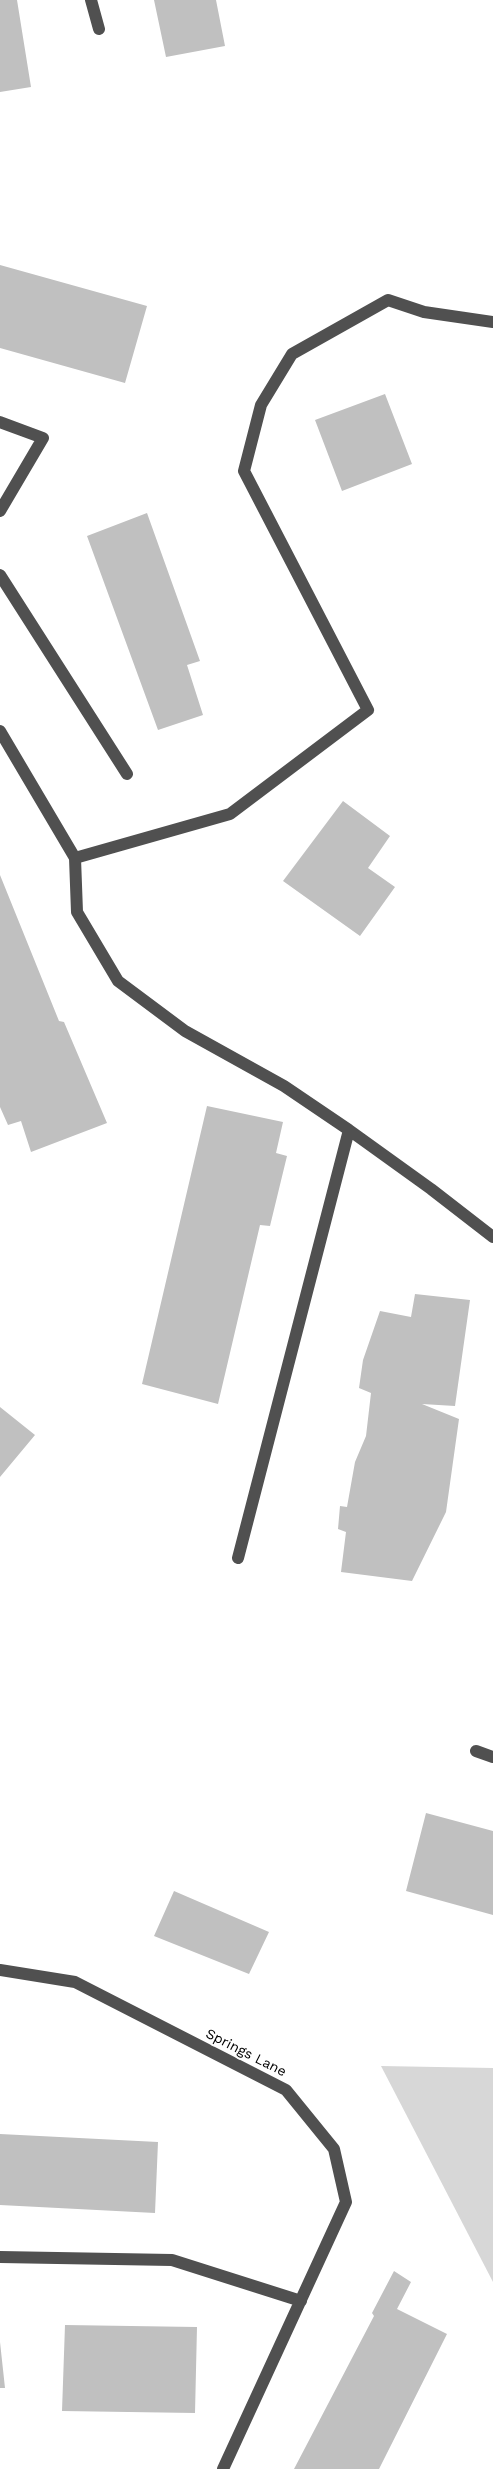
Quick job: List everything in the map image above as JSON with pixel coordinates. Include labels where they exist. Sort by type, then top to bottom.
[{"type":"street","points":[[92,0],[99,29]]},
{"type":"street","points":[[75,858],[230,814],[368,710],[244,471],[261,405],[292,354],[388,300],[424,312],[493,322]]},
{"type":"street","points":[[0,422],[43,438],[0,510]]},
{"type":"street","points":[[0,575],[127,774]]},
{"type":"street","points":[[0,731],[75,858],[77,912],[118,981],[185,1031],[284,1086],[349,1130],[431,1189],[493,1237]]},
{"type":"street","points":[[238,1558],[349,1130]]},
{"type":"street","points":[[476,1751],[493,1757]]},
{"type":"street","name":"Springs Lane","points":[[0,1970],[75,1982],[286,2090],[334,2149],[346,2202],[223,2469]]},
{"type":"street","points":[[0,2257],[172,2260],[301,2300]]},
{"type":"shaded area","points":[[381,2066],[493,2068],[493,2282]]},
{"type":"building","points":[[0,0],[17,0],[31,87],[0,92]]},
{"type":"building","points":[[154,0],[216,0],[225,46],[166,57]]},
{"type":"building","points":[[0,265],[147,306],[125,383],[0,348]]},
{"type":"building","points":[[385,394],[412,464],[342,491],[315,420]]},
{"type":"building","points":[[147,513],[200,661],[187,665],[203,715],[158,730],[87,536]]},
{"type":"building","points":[[343,801],[390,836],[368,868],[395,887],[360,936],[283,881]]},
{"type":"building","points":[[0,875],[59,1021],[64,1022],[107,1123],[31,1152],[21,1121],[8,1125],[0,1107]]},
{"type":"building","points":[[207,1106],[283,1122],[276,1153],[287,1156],[270,1226],[260,1225],[218,1404],[142,1384]]},
{"type":"building","points":[[415,1294],[470,1300],[455,1406],[422,1404],[459,1419],[446,1512],[412,1581],[341,1572],[346,1532],[338,1529],[340,1506],[347,1507],[355,1462],[366,1436],[371,1393],[359,1388],[363,1360],[380,1311],[411,1317]]},
{"type":"building","points":[[0,1407],[35,1435],[0,1477]]},
{"type":"building","points":[[426,1813],[493,1831],[493,1915],[406,1891]]},
{"type":"building","points":[[174,1891],[269,1932],[249,1974],[154,1936]]},
{"type":"building","points":[[0,2134],[158,2142],[155,2213],[0,2205]]},
{"type":"building","points":[[394,2271],[411,2282],[397,2309],[447,2334],[379,2469],[294,2469],[374,2316],[372,2313]]},
{"type":"building","points":[[65,2325],[197,2327],[195,2413],[62,2411]]},
{"type":"building","points":[[0,2342],[5,2388],[0,2388]]}]
